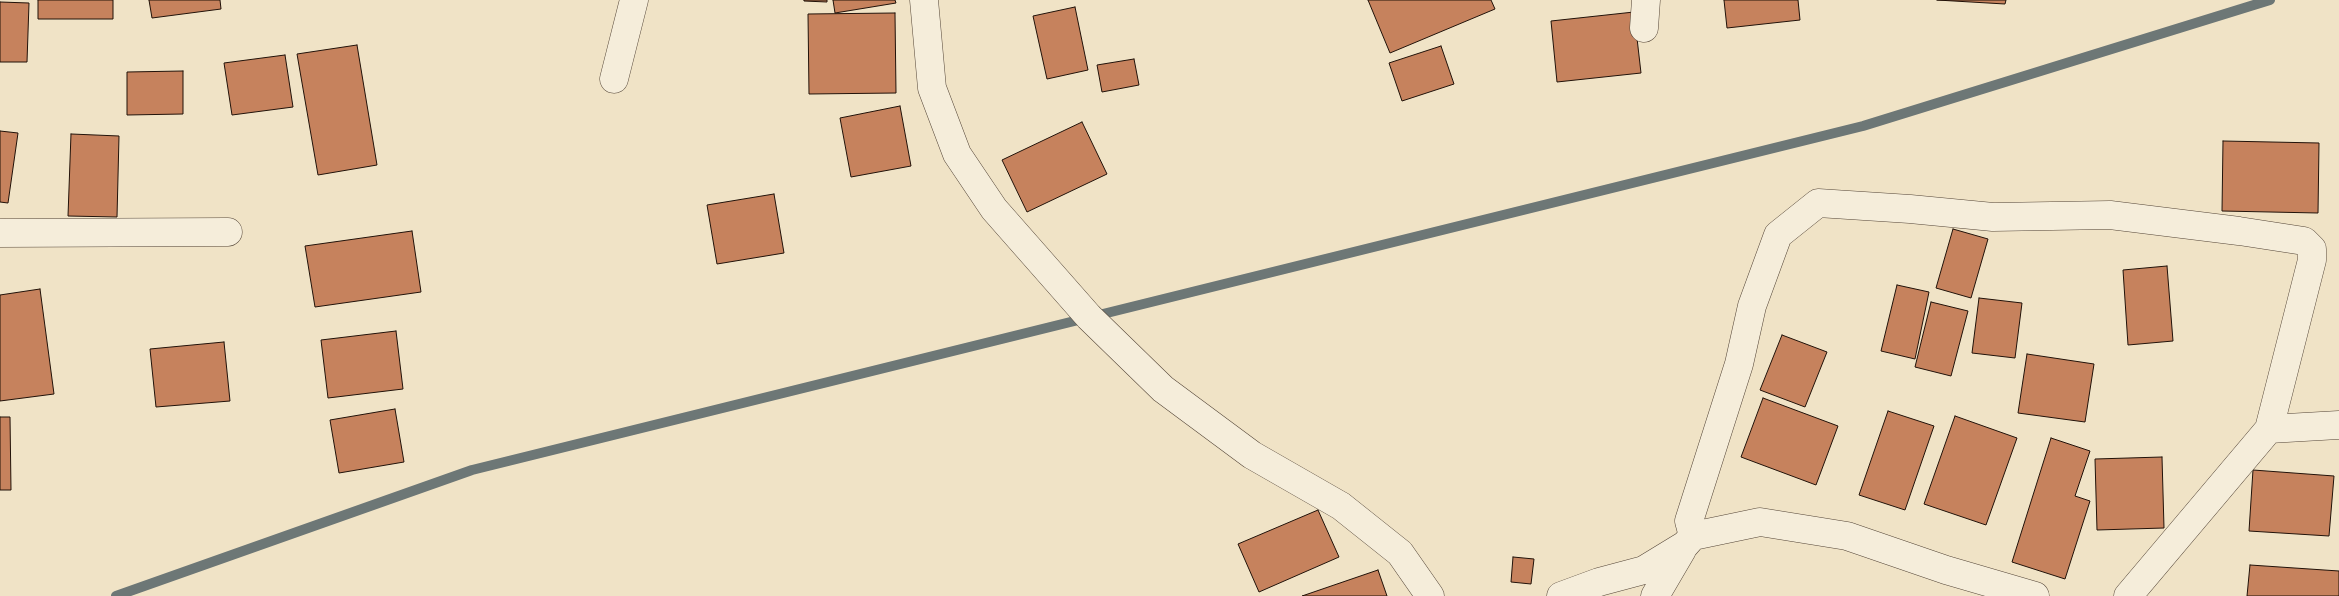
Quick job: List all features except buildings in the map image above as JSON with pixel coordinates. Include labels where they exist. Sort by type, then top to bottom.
[{"type":"street","points":[[614,79],[634,0]]},
{"type":"street","points":[[924,0],[932,88],[957,154],[994,209],[1089,317],[1163,389],[1252,456],[1341,506],[1400,553],[1430,596]]},
{"type":"street","points":[[1644,28],[1646,0]]},
{"type":"street","points":[[1655,596],[1689,540],[1689,521],[1739,364],[1752,306],[1778,235],[1818,203],[1993,217],[2110,215],[2304,241],[2312,249],[2312,260],[2269,429],[2128,596]]},
{"type":"street","points":[[0,234],[228,232]]},
{"type":"street","points":[[2269,429],[2339,425]]},
{"type":"street","points":[[1561,596],[1599,582],[1644,570],[1689,540],[1760,522],[1847,536],[1946,570],[2035,596]]},
{"type":"waterway","points":[[116,596],[472,470],[1863,126],[2270,0]]}]
